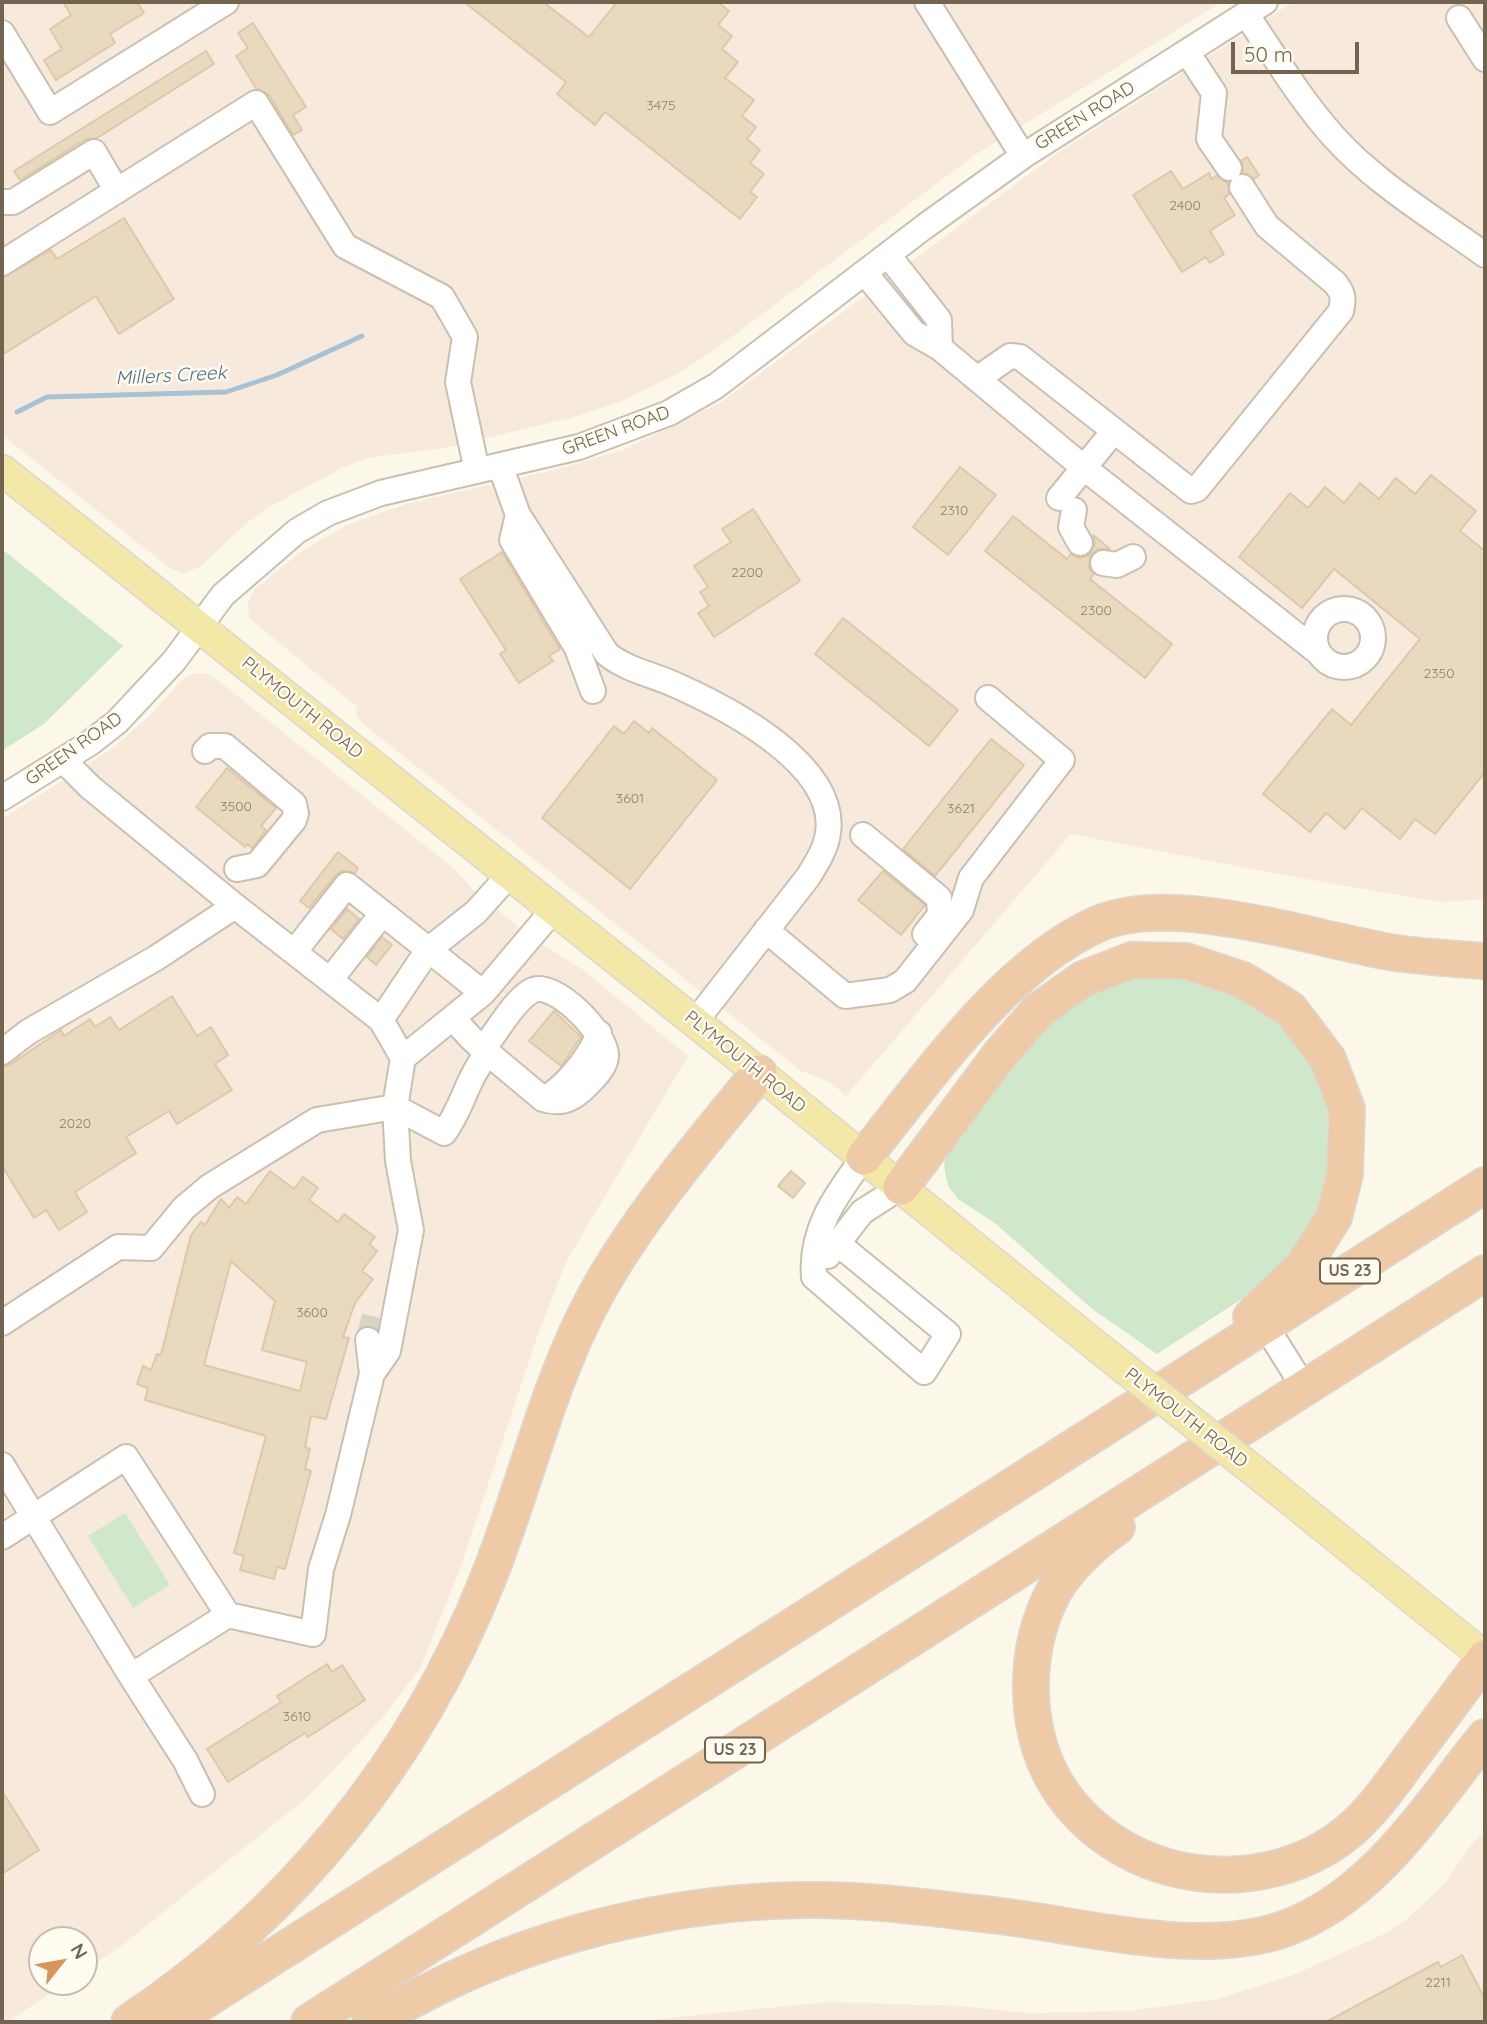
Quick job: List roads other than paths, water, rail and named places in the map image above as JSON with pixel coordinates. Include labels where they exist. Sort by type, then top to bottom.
[{"type":"highway","points":[[864,1157],[1004,988],[1050,952],[1100,923],[1158,913],[1230,919],[1396,953],[1485,961]]},
{"type":"highway","points":[[901,1187],[1002,1052],[1039,1010],[1083,979],[1132,960],[1185,961],[1243,980],[1290,1009],[1328,1059],[1347,1109],[1345,1174],[1334,1217],[1304,1265],[1214,1357]]},
{"type":"highway","points":[[129,2022],[218,1956],[314,1866],[360,1809],[404,1746],[450,1666],[488,1580],[547,1406],[594,1298],[651,1211],[759,1073]]},
{"type":"highway","name":"US 23","points":[[170,2022],[1485,1185]]},
{"type":"highway","name":"US 23","points":[[309,2022],[1485,1273]]},
{"type":"highway","points":[[1302,1391],[1170,1491],[1097,1541],[1055,1589],[1035,1637],[1031,1689],[1035,1735],[1062,1792],[1098,1831],[1145,1859],[1194,1875],[1258,1875],[1308,1858],[1348,1832],[1379,1801],[1485,1658]]},
{"type":"highway","points":[[370,2022],[459,1977],[538,1947],[617,1922],[725,1905],[851,1900],[994,1915],[1168,1939],[1247,1940],[1286,1928],[1337,1903],[1374,1873],[1485,1737]]},
{"type":"main road","name":"PLYMOUTH ROAD","points":[[2,470],[864,1157],[1485,1658]]},
{"type":"street","points":[[2,33],[50,112],[197,9],[226,2]]},
{"type":"street","points":[[927,2],[1023,156]]},
{"type":"street","points":[[1256,8],[1301,95],[1334,137],[1374,175],[1485,255]]},
{"type":"street","name":"GREEN ROAD","points":[[2,798],[117,722],[144,697],[223,596],[297,531],[328,513],[414,484],[579,447],[669,413],[716,386],[1023,156],[1256,8]]},
{"type":"street","points":[[1459,18],[1485,59]]},
{"type":"street","points":[[977,379],[1010,356],[1020,358],[1191,491],[1197,489],[1341,311],[1343,292],[1267,226],[1209,139],[1214,93],[1187,52]]},
{"type":"street","points":[[2,262],[256,103],[345,246],[442,297],[465,337],[458,382],[489,468],[607,654],[630,668],[678,685],[731,712],[772,740],[818,785],[827,811],[828,833],[820,857],[808,877],[695,1022]]},
{"type":"street","points":[[2,202],[13,202],[94,152],[117,191]]},
{"type":"street","points":[[888,255],[939,320],[940,348]]},
{"type":"street","points":[[865,273],[914,333],[940,348],[1083,467],[1318,652]]},
{"type":"street","points":[[1080,542],[1071,527],[1067,504],[1083,467],[1114,431]]},
{"type":"street","points":[[518,516],[512,540],[577,648],[593,691]]},
{"type":"street","points":[[1102,563],[1116,565],[1133,557]]},
{"type":"street","points":[[766,930],[845,996],[890,990],[905,981],[961,910],[971,878],[1062,760],[988,698]]},
{"type":"street","points":[[205,751],[217,744],[225,746],[294,804],[294,820],[257,864],[237,869]]},
{"type":"street","points":[[63,760],[90,787],[235,906],[381,1020],[404,1058]]},
{"type":"street","points":[[863,835],[931,889],[941,904],[940,915],[894,974]]},
{"type":"street","points":[[381,1020],[428,950],[477,912],[510,874]]},
{"type":"street","points":[[294,952],[347,885],[483,992]]},
{"type":"street","points":[[2,1052],[27,1032],[167,951],[235,906]]},
{"type":"street","points":[[372,1374],[388,1351],[411,1230],[398,1161],[395,1107],[404,1058],[483,992],[554,909]]},
{"type":"street","points":[[330,980],[382,914]]},
{"type":"street","points":[[2,1323],[118,1248],[151,1248],[184,1209],[209,1187],[317,1120],[395,1107],[444,1133],[458,1114],[473,1071],[485,1051],[519,1003],[532,990],[538,989],[560,998],[599,1033],[607,1057],[604,1065],[576,1095],[564,1102],[543,1099],[485,1051],[454,1018]]},
{"type":"street","points":[[837,1243],[948,1334],[924,1372],[814,1277],[812,1254],[830,1202],[864,1157]]},
{"type":"street","points":[[814,1277],[862,1212],[901,1187]]},
{"type":"street","points":[[374,1315],[400,1292]]},
{"type":"street","points":[[1265,1325],[1302,1391]]},
{"type":"street","points":[[2,1536],[126,1457],[228,1615],[313,1634],[321,1569],[354,1455],[372,1374],[368,1340]]},
{"type":"street","points":[[2,1465],[185,1760],[202,1794]]},
{"type":"street","points":[[131,1676],[228,1615]]},
{"type":"waterway","name":"Millers Creek","points":[[17,412],[47,397],[226,392],[277,375],[362,336]]},
{"type":"tunnel","points":[[368,1340],[374,1315]]}]
